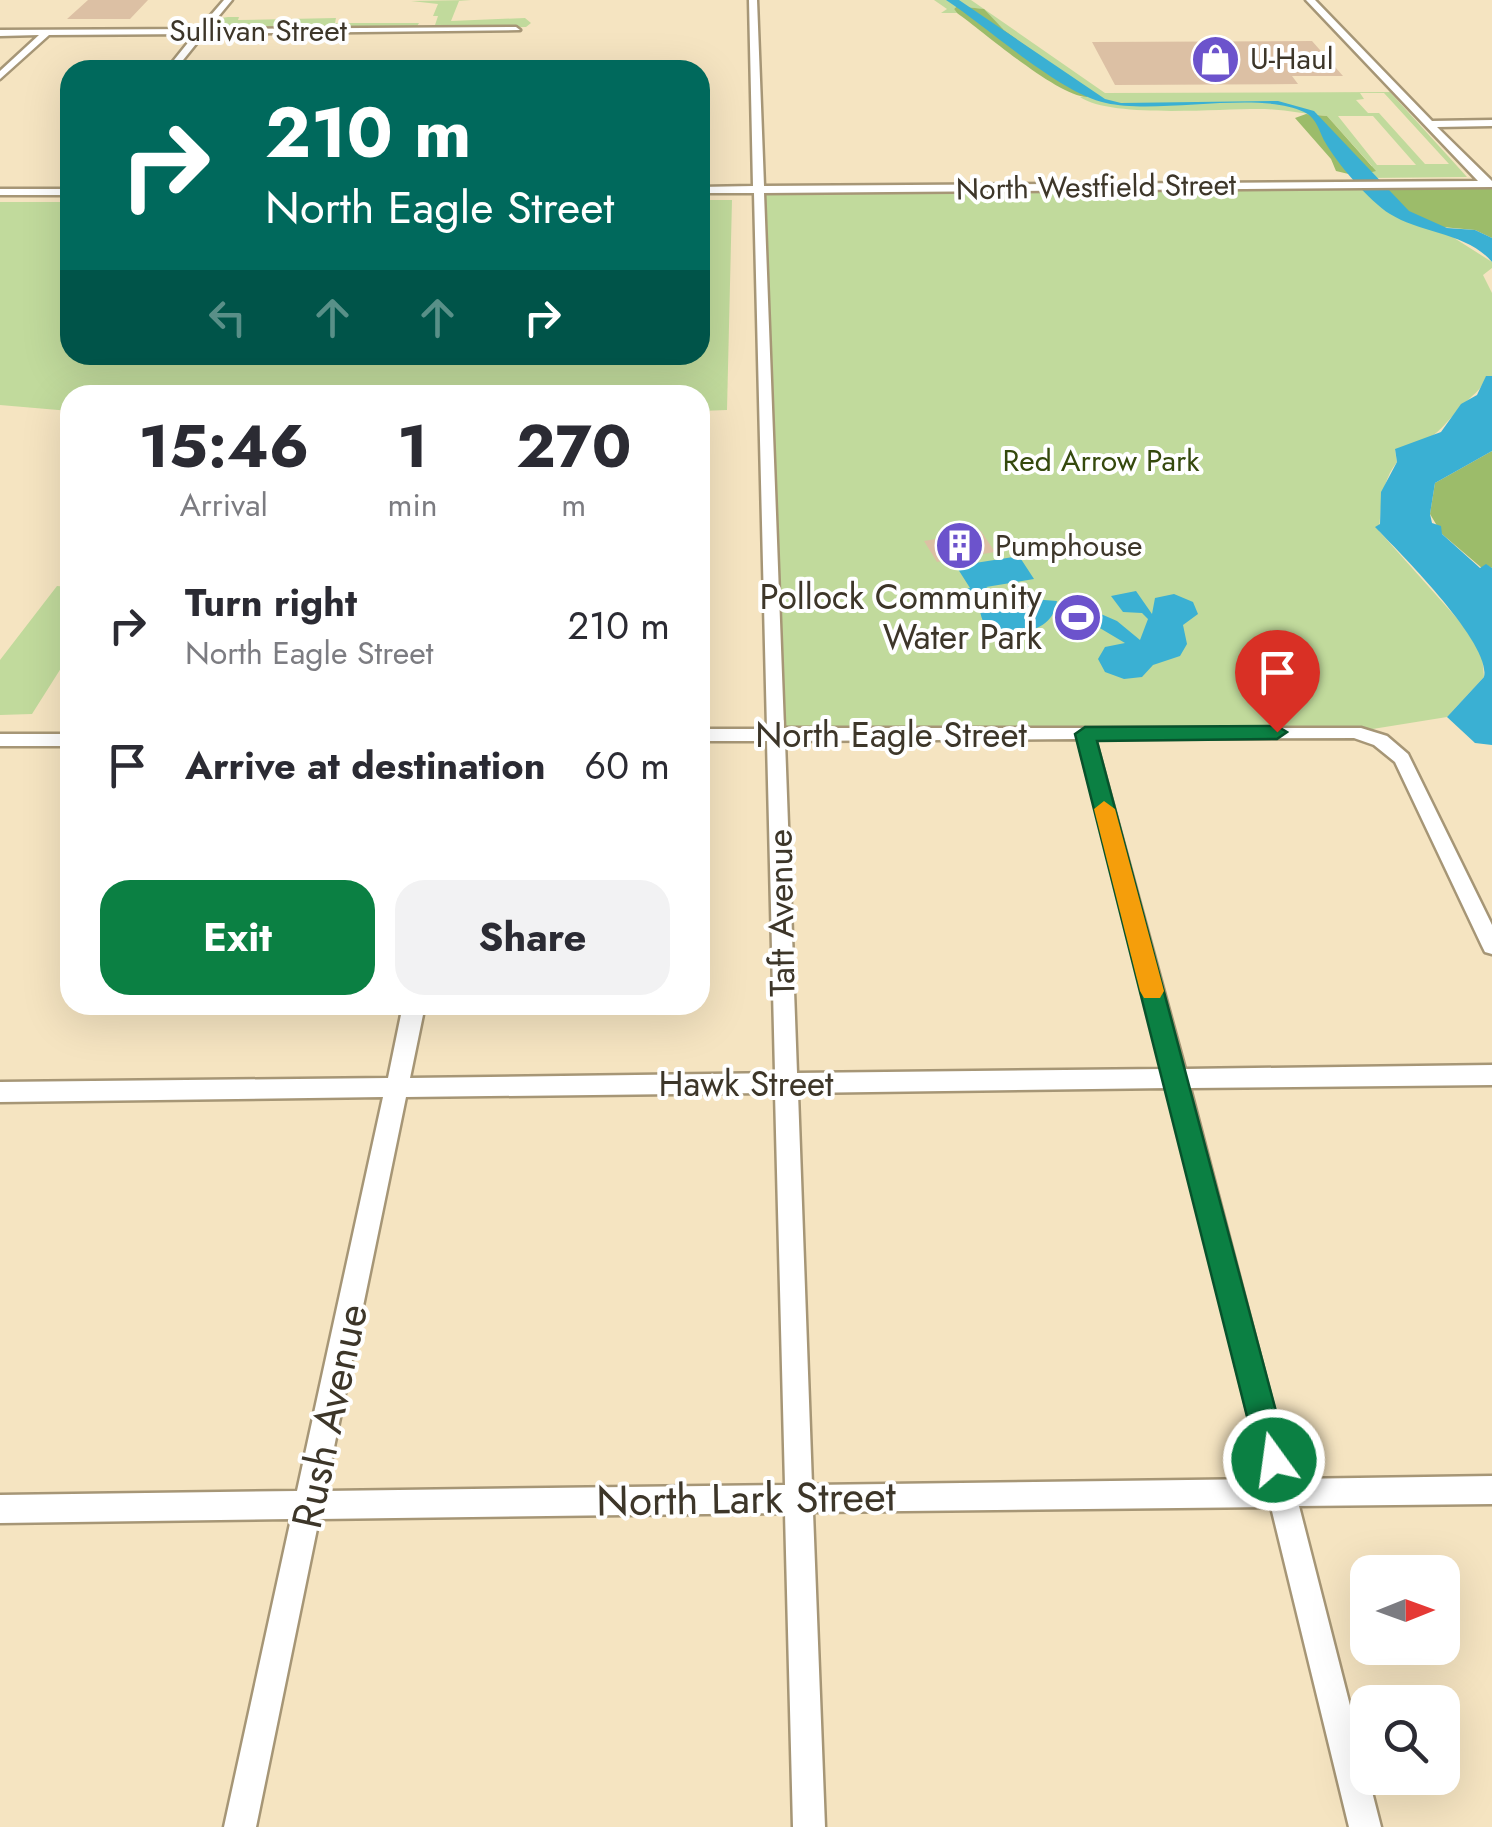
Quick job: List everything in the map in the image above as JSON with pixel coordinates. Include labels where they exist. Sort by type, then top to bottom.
[{"type":"street","points":[[178,60],[228,0]]},
{"type":"street","name":"Taft Avenue","points":[[753,0],[809,1827]]},
{"type":"street","points":[[1310,0],[1489,184]]},
{"type":"street","name":"Sullivan Street","points":[[0,33],[516,30]]},
{"type":"street","points":[[0,76],[46,33]]},
{"type":"street","points":[[1428,124],[1492,123]]},
{"type":"street","name":"North Westfield Street","points":[[710,190],[1489,184]]},
{"type":"street","points":[[0,192],[60,191]]},
{"type":"street","name":"North Eagle Street","points":[[710,735],[1354,732],[1380,740],[1402,758],[1492,946]]},
{"type":"street","points":[[1085,734],[1176,1077],[1365,1827]]},
{"type":"street","points":[[0,740],[60,740]]},
{"type":"street","name":"Rush Avenue","points":[[240,1827],[412,1015]]},
{"type":"street","name":"Hawk Street","points":[[0,1092],[1492,1075]]},
{"type":"street","name":"North Lark Street","points":[[0,1509],[310,1507],[455,1500],[502,1503],[798,1496],[1492,1490]]},
{"type":"green space","points":[[471,0],[459,1],[451,21],[525,18],[531,23],[526,27],[434,28],[438,4],[411,1]]},
{"type":"green space","points":[[934,0],[971,0],[1105,93],[1390,92],[1467,177],[1365,178],[1372,166],[1327,116],[1265,109],[1169,111],[1095,104],[1080,97],[1087,97],[1090,92],[1004,30],[983,9],[957,6],[957,13],[941,13],[947,9]],"holes":[[[1360,93],[1384,93],[1449,164],[1425,164],[1379,113],[1368,113],[1356,100],[1364,99]],[[1338,116],[1373,116],[1416,165],[1377,165]]]},
{"type":"green space","points":[[957,6],[984,9],[1004,30],[1090,92],[1087,97],[1058,86],[1021,62],[957,13]]},
{"type":"green space","points":[[239,17],[238,20],[336,18],[335,23],[419,23],[416,28],[215,26],[221,18]]},
{"type":"green space","points":[[1306,114],[1327,116],[1376,171],[1357,176],[1336,171],[1331,159],[1295,118]]},
{"type":"green space","name":"Red Arrow Park","points":[[1369,184],[1492,262],[1492,268],[1483,275],[1492,293],[1492,376],[1486,377],[1478,391],[1437,432],[1395,450],[1397,462],[1385,486],[1380,513],[1379,531],[1462,624],[1482,655],[1484,677],[1447,717],[1354,732],[775,735],[759,189]]},
{"type":"green space","points":[[1369,184],[1492,185],[1492,238],[1475,230],[1420,225]]},
{"type":"green space","points":[[710,200],[732,200],[727,410],[710,411],[710,385],[60,385],[60,410],[0,405],[0,202],[60,202],[60,365],[710,365]]},
{"type":"green space","points":[[1492,451],[1492,568],[1486,565],[1483,569],[1442,534],[1430,514],[1435,483]]},
{"type":"green space","points":[[60,586],[60,670],[32,714],[0,715],[0,660]]},
{"type":"water","points":[[946,0],[959,0],[1105,99],[1121,103],[1278,101],[1314,111],[1409,211],[1447,228],[1475,230],[1492,238],[1492,262],[1470,245],[1402,220],[1382,208],[1345,170],[1315,121],[1304,112],[1262,103],[1128,106],[1106,103],[1067,87]]},
{"type":"water","points":[[1486,376],[1492,376],[1492,451],[1435,483],[1430,514],[1432,523],[1441,526],[1442,534],[1480,568],[1486,564],[1492,568],[1492,745],[1475,743],[1447,717],[1484,677],[1483,662],[1474,643],[1442,599],[1375,527],[1380,524],[1381,492],[1397,462],[1395,449],[1441,432],[1461,404],[1477,395]]},
{"type":"water","points":[[1019,556],[1034,579],[986,587],[1005,597],[1057,601],[1054,611],[1034,629],[994,632],[983,620],[974,594],[968,595],[965,589],[970,588],[956,566]]},
{"type":"water","points":[[1136,591],[1152,614],[1155,598],[1174,594],[1193,602],[1198,614],[1183,625],[1187,644],[1180,656],[1153,665],[1142,677],[1124,679],[1105,672],[1098,659],[1105,647],[1125,643],[1088,621],[1094,611],[1117,621],[1140,640],[1148,619],[1142,613],[1123,612],[1111,596]]},
{"type":"building","points":[[88,0],[148,0],[130,19],[67,19]]},
{"type":"building","name":"U-Haul","points":[[1312,41],[1343,76],[1292,76],[1298,84],[1115,85],[1092,42]]},
{"type":"building","name":"Pumphouse","points":[[981,531],[995,552],[937,562],[924,541]]},
{"type":"slow traffic","points":[[1104,809],[1152,991]]},
{"type":"place","name":"U-Haul","points":[[1215,59]]},
{"type":"place","name":"Pumphouse","points":[[960,546]]},
{"type":"place","name":"Pollock Community Water Park","points":[[1077,617]]},
{"type":"route","points":[[1274,1460],[1085,734],[1277,732]]}]
